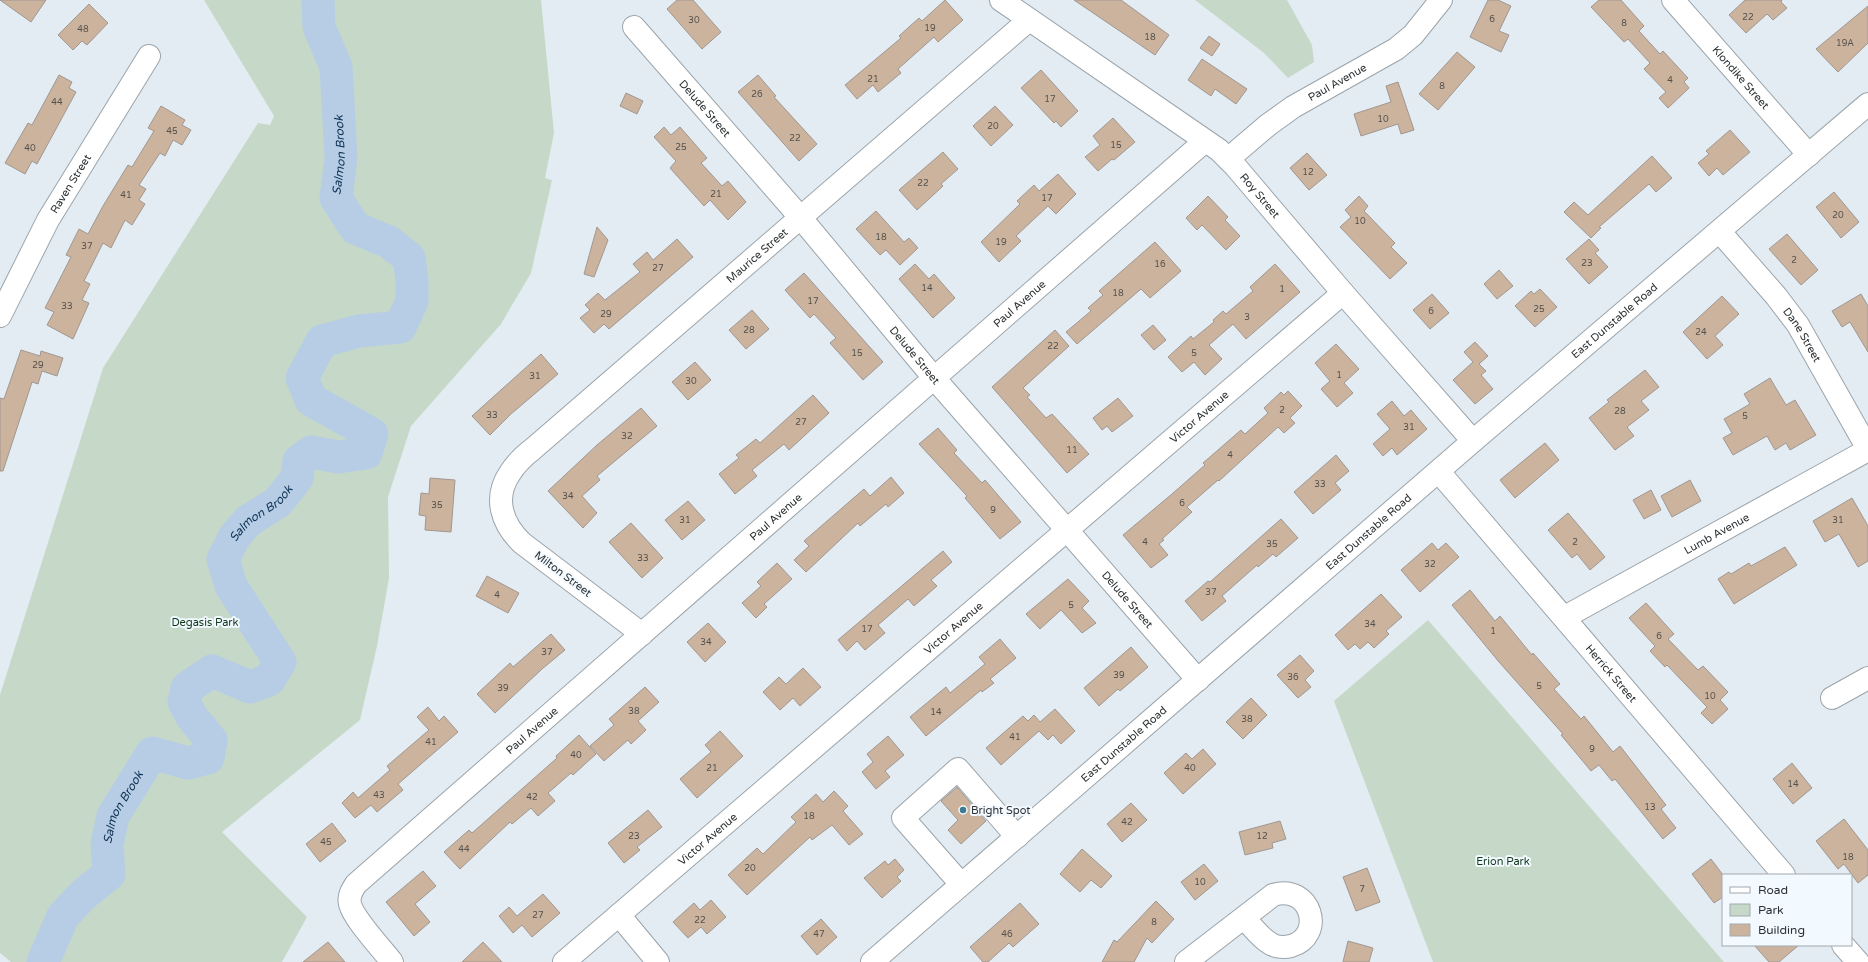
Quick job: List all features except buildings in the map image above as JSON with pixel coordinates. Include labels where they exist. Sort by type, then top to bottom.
[{"type":"street","name":"Roy Street","points":[[1001,0],[1205,141],[1228,160],[1473,442]]},
{"type":"street","name":"Paul Avenue","points":[[1228,160],[1268,124],[1293,107],[1396,49],[1413,35],[1441,0]]},
{"type":"street","name":"Klondike Street","points":[[1674,0],[1809,155]]},
{"type":"street","name":"Maurice Street","points":[[501,502],[505,481],[517,463],[1028,20]]},
{"type":"street","name":"Delude Street","points":[[634,27],[800,217],[934,378],[1198,680]]},
{"type":"street","name":"Raven Street","points":[[0,316],[48,220],[149,56]]},
{"type":"street","name":"East Dunstable Road","points":[[872,962],[1473,442],[1868,104]]},
{"type":"street","name":"Paul Avenue","points":[[392,962],[355,915],[350,904],[350,896],[353,889],[364,877],[1205,141]]},
{"type":"street","name":"Dane Street","points":[[1720,232],[1776,296],[1798,325],[1868,450]]},
{"type":"street","name":"Victor Avenue","points":[[564,962],[1343,293]]},
{"type":"street","name":"Lumb Avenue","points":[[1565,617],[1868,450]]},
{"type":"street","name":"Herrick Street","points":[[1439,472],[1565,617],[1783,874]]},
{"type":"street","name":"Milton Street","points":[[501,502],[505,522],[509,530],[522,544],[642,634]]},
{"type":"street","points":[[1832,698],[1868,678]]},
{"type":"street","points":[[961,884],[903,818],[958,769],[1017,837]]},
{"type":"street","points":[[619,915],[658,962]]},
{"type":"street","points":[[1186,962],[1244,918]]},
{"type":"street","points":[[1844,946],[1858,962]]},
{"type":"green space","name":"Degasis Park","points":[[204,0],[541,0],[554,133],[545,178],[552,180],[531,273],[501,324],[411,426],[388,497],[389,578],[377,646],[360,720],[222,832],[307,917],[282,962],[11,962],[0,953],[0,695],[103,368],[258,123],[270,125],[274,116]]},
{"type":"green space","points":[[1195,0],[1287,0],[1312,45],[1314,62],[1288,78],[1264,53]]},
{"type":"green space","name":"Erion Park","points":[[1428,620],[1724,962],[1433,962],[1334,701]]},
{"type":"waterway","name":"Salmon Brook","points":[[43,962],[63,916],[84,894],[109,874],[107,844],[113,816],[152,753],[188,763],[208,758],[211,740],[192,717],[184,702],[187,688],[212,671],[250,687],[269,680],[280,662],[231,586],[223,559],[235,536],[248,521],[278,502],[297,478],[299,461],[311,452],[338,457],[366,453],[372,434],[311,400],[302,378],[322,341],[359,331],[400,327],[412,301],[412,279],[409,258],[389,242],[355,228],[336,198],[341,158],[336,67],[319,27],[318,0]]},
{"type":"place","name":"Bright Spot","points":[[963,810]]}]
